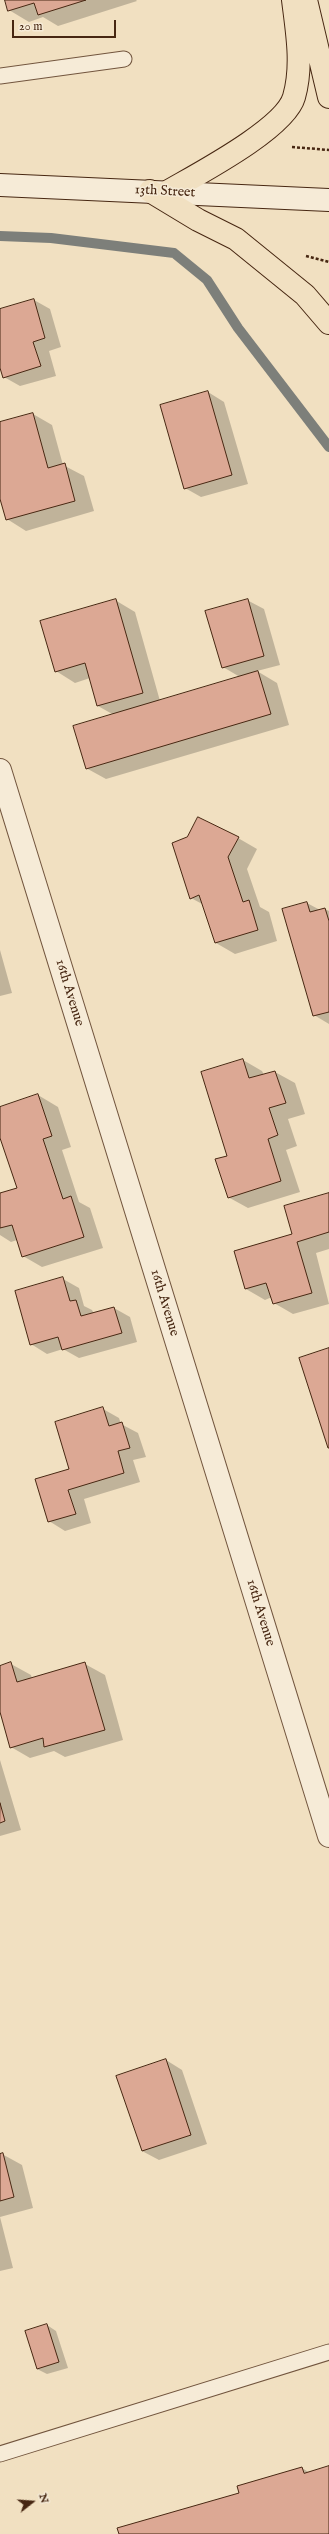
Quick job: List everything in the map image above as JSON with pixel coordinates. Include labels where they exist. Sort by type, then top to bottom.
[{"type":"main road","points":[[294,0],[300,52],[294,99],[275,123],[245,146],[159,191],[198,220],[236,239],[304,295],[329,323]]},
{"type":"main road","points":[[306,0],[329,97]]},
{"type":"street","name":"13th Street","points":[[0,185],[159,191],[329,200]]},
{"type":"street","name":"16th Avenue","points":[[0,770],[329,1836]]},
{"type":"lane","points":[[0,76],[124,59]]},
{"type":"lane","points":[[0,2454],[329,2352]]},
{"type":"path","points":[[289,147],[329,150]]},
{"type":"path","points":[[304,255],[329,262]]},
{"type":"building","points":[[5,0],[86,0],[38,15],[34,3],[8,11]]},
{"type":"building","points":[[34,299],[45,338],[33,342],[41,366],[3,378],[0,368],[0,309]]},
{"type":"building","points":[[208,391],[232,475],[184,489],[160,405]]},
{"type":"building","points":[[33,413],[48,468],[65,463],[75,501],[6,520],[0,499],[0,422]]},
{"type":"building","points":[[116,599],[143,693],[97,706],[85,663],[55,672],[40,621]]},
{"type":"building","points":[[248,599],[264,656],[222,668],[205,611]]},
{"type":"building","points":[[258,671],[271,714],[86,769],[73,726]]},
{"type":"building","points":[[198,817],[239,837],[228,857],[243,902],[249,900],[258,930],[215,943],[199,895],[190,899],[172,843],[187,837]]},
{"type":"building","points":[[307,902],[310,912],[325,908],[329,921],[329,1012],[313,1016],[282,909]]},
{"type":"building","points":[[243,1059],[249,1078],[275,1071],[286,1103],[269,1108],[278,1135],[268,1139],[281,1181],[228,1198],[215,1159],[227,1156],[201,1072]]},
{"type":"building","points":[[38,1094],[52,1136],[43,1139],[63,1199],[71,1196],[84,1237],[22,1257],[12,1225],[0,1228],[0,1193],[17,1188],[0,1138],[0,1107]]},
{"type":"building","points":[[329,1193],[329,1232],[297,1242],[312,1293],[273,1304],[266,1283],[245,1289],[234,1251],[292,1234],[284,1206]]},
{"type":"building","points":[[63,1277],[70,1301],[76,1300],[81,1316],[114,1307],[122,1333],[62,1350],[58,1337],[30,1345],[15,1291]]},
{"type":"building","points":[[329,1348],[329,1448],[328,1448],[299,1358]]},
{"type":"building","points":[[103,1407],[109,1426],[122,1422],[130,1448],[118,1451],[124,1473],[68,1490],[76,1514],[48,1522],[35,1479],[69,1469],[55,1422]]},
{"type":"building","points":[[11,1662],[17,1682],[85,1662],[105,1730],[44,1747],[43,1738],[10,1748],[0,1712],[0,1666]]},
{"type":"building","points":[[0,1803],[5,1821],[0,1823]]},
{"type":"building","points":[[166,2059],[191,2135],[142,2151],[116,2076]]},
{"type":"building","points":[[3,2153],[14,2197],[0,2201],[0,2154]]},
{"type":"building","points":[[47,2324],[59,2362],[37,2369],[25,2331]]},
{"type":"building","points":[[329,2466],[329,2534],[119,2534],[117,2528],[239,2493],[237,2486],[302,2467],[304,2473]]},
{"type":"waterway","points":[[0,236],[51,238],[174,253],[207,280],[238,328],[329,447]]}]
